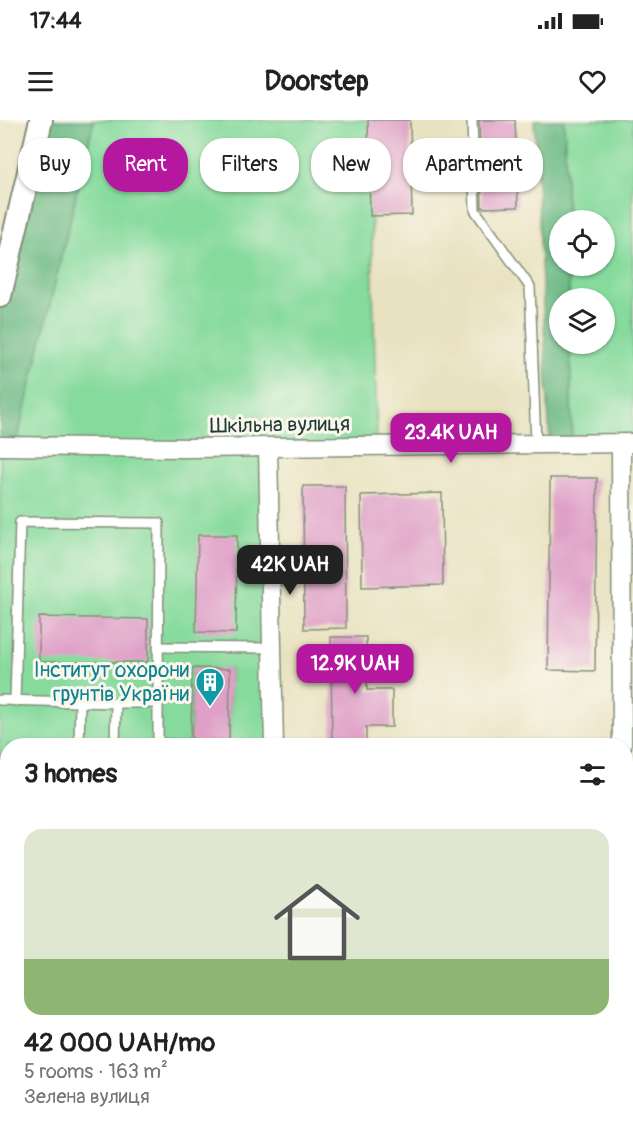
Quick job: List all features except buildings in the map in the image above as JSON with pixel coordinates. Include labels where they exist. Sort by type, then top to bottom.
[{"type":"street","points":[[0,296],[41,120]]},
{"type":"street","points":[[622,738],[627,444]]},
{"type":"street","name":"Шкільна вулиця","points":[[0,446],[268,448],[627,444]]},
{"type":"street","points":[[268,448],[274,738]]},
{"type":"lane","points":[[472,120],[475,210],[530,287],[536,444]]},
{"type":"lane","points":[[15,701],[20,522],[159,523],[158,738]]},
{"type":"lane","points":[[159,647],[272,648]]},
{"type":"lane","points":[[0,700],[158,703]]},
{"type":"lane","points":[[80,702],[80,738]]},
{"type":"lane","points":[[115,738],[116,704]]},
{"type":"green space","points":[[44,120],[94,120],[90,138],[40,138]]},
{"type":"green space","points":[[94,120],[369,120],[369,138],[311,138],[311,192],[371,192],[377,447],[268,448],[274,738],[229,738],[230,669],[192,668],[190,738],[0,738],[0,445],[16,445],[77,192],[91,192],[90,138]]},
{"type":"green space","points":[[534,120],[564,120],[567,210],[549,210],[549,276],[568,276],[569,288],[549,288],[549,354],[570,354],[572,444],[550,445],[538,192],[543,192],[543,138],[535,138]]},
{"type":"green space","points":[[564,120],[633,120],[633,443],[572,444],[570,354],[615,354],[615,288],[569,288],[568,276],[615,276],[615,210],[567,210]]},
{"type":"green space","points":[[26,192],[77,192],[16,446],[0,446],[0,298]]},
{"type":"place","name":"Інститут охорони грунтів України","points":[[210,708]]}]
